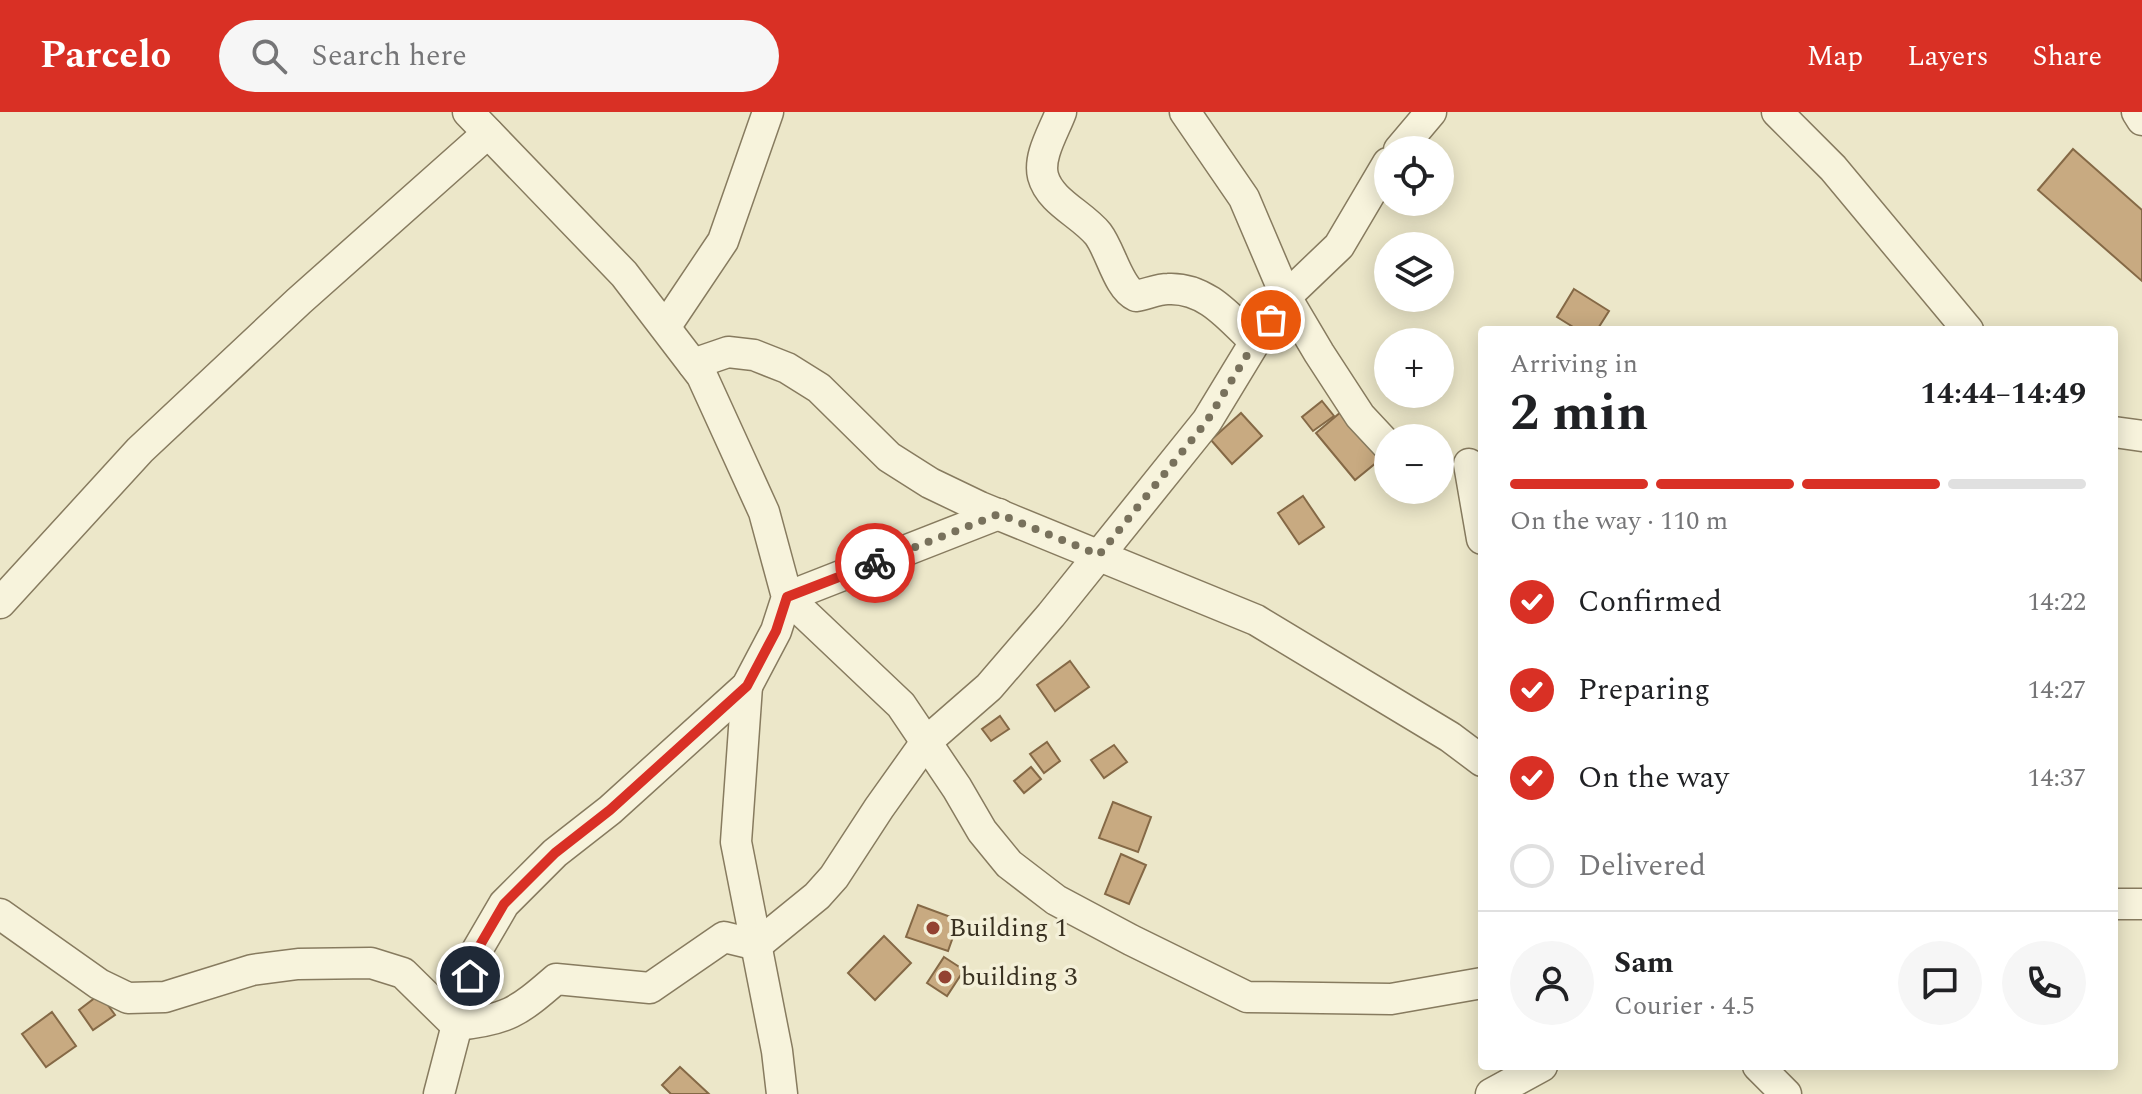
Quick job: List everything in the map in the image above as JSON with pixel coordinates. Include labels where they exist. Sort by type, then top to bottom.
[{"type":"street","points":[[666,326],[723,241],[768,112]]},
{"type":"street","points":[[1061,112],[1042,159],[1043,177],[1055,197],[1097,233],[1108,249],[1126,289],[1136,296],[1165,289],[1189,290],[1221,308],[1255,342]]},
{"type":"street","points":[[1185,112],[1249,207],[1287,299],[1343,391],[1374,432]]},
{"type":"street","points":[[1411,136],[1431,112]]},
{"type":"street","points":[[1777,112],[1833,168],[1965,326]]},
{"type":"street","points":[[2137,112],[2142,120]]},
{"type":"street","points":[[0,603],[140,450],[299,301],[478,122],[624,274],[702,376],[764,512],[787,597],[901,705],[982,831],[1009,864],[1056,900],[1247,997],[1391,999],[1478,984]]},
{"type":"street","points":[[757,945],[817,896],[834,877],[926,742],[989,687],[1099,555],[1207,421],[1255,342],[1287,299],[1339,246],[1374,187]]},
{"type":"street","points":[[693,364],[728,352],[754,355],[787,368],[819,388],[889,457],[930,483],[1256,620],[1450,737],[1478,758]]},
{"type":"street","points":[[2118,433],[2142,436]]},
{"type":"street","points":[[1464,463],[1478,522]]},
{"type":"street","points":[[787,597],[999,514]]},
{"type":"street","points":[[439,1094],[476,952],[504,904],[555,853],[610,810],[747,686],[776,631],[787,597]]},
{"type":"street","points":[[747,686],[736,842],[777,1051],[782,1094]]},
{"type":"street","points":[[2118,904],[2142,904]]},
{"type":"street","points":[[0,914],[99,984],[128,998],[165,997],[252,970],[298,964],[371,963],[403,973],[456,1025],[488,1022],[521,1009],[556,979],[650,988],[724,937],[757,945]]},
{"type":"street","points":[[1491,1094],[1535,1070]]},
{"type":"street","points":[[1762,1070],[1786,1094]]},
{"type":"building","points":[[2073,149],[2142,210],[2142,281],[2038,190]]},
{"type":"building","points":[[1574,289],[1609,311],[1600,326],[1572,326],[1557,317]]},
{"type":"building","points":[[1322,401],[1334,416],[1313,431],[1302,417]]},
{"type":"building","points":[[1348,406],[1374,437],[1374,464],[1355,480],[1316,433]]},
{"type":"building","points":[[1241,413],[1262,436],[1232,464],[1211,440]]},
{"type":"building","points":[[1303,496],[1324,527],[1299,544],[1278,513]]},
{"type":"building","points":[[1070,661],[1089,687],[1055,711],[1037,685]]},
{"type":"building","points":[[1000,716],[1009,729],[991,741],[982,729]]},
{"type":"building","points":[[1047,742],[1060,761],[1044,773],[1030,754]]},
{"type":"building","points":[[1114,745],[1127,762],[1104,778],[1091,760]]},
{"type":"building","points":[[1031,767],[1041,779],[1024,793],[1014,781]]},
{"type":"building","points":[[1113,802],[1151,817],[1138,852],[1099,838]]},
{"type":"building","points":[[1121,854],[1146,865],[1129,904],[1105,894]]},
{"type":"building","name":"Building 1","points":[[918,905],[959,920],[948,951],[906,937]]},
{"type":"building","points":[[884,936],[911,963],[875,1000],[848,973]]},
{"type":"building","name":"building 3","points":[[944,957],[964,970],[947,996],[927,983]]},
{"type":"building","points":[[100,994],[115,1015],[93,1030],[79,1010]]},
{"type":"building","points":[[52,1012],[76,1046],[46,1067],[22,1034]]},
{"type":"building","points":[[680,1067],[709,1094],[671,1094],[662,1085]]},
{"type":"way so far","points":[[875,563],[999,514],[1099,555],[1207,421],[1271,320]]},
{"type":"place","name":"Building 1","points":[[933,928]]},
{"type":"place","name":"building 3","points":[[945,977]]},
{"type":"route","points":[[470,976],[476,952],[504,904],[555,853],[610,810],[747,686],[776,631],[787,597],[875,563]]}]
